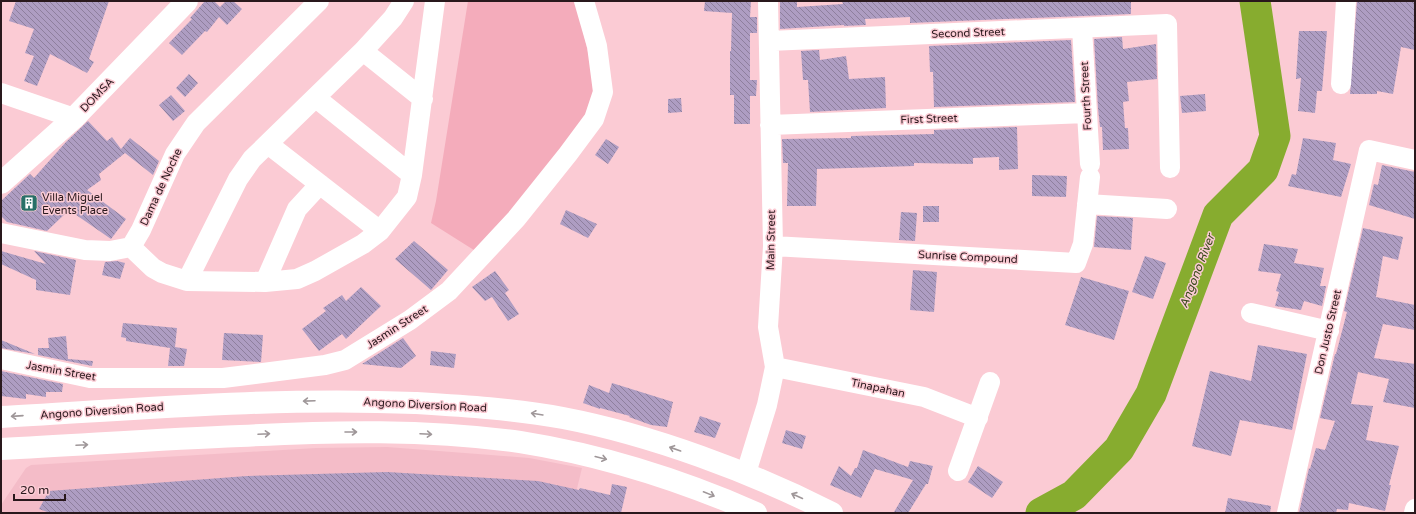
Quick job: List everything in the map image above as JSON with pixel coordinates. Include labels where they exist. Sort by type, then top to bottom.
[{"type":"main road","name":"DOMSA","points":[[1,183],[74,118],[187,1]]},
{"type":"main road","name":"Angono Diversion Road","points":[[1,417],[210,404],[348,400],[460,405],[532,413],[575,420],[659,444],[746,473],[832,513]]},
{"type":"main road","points":[[569,452],[575,420]]},
{"type":"main road","points":[[1,449],[263,434],[367,432],[444,434],[521,442],[633,467],[734,503],[756,513]]},
{"type":"main road","points":[[734,503],[746,473]]},
{"type":"street","name":"Dama de Noche","points":[[130,247],[141,230],[175,154],[196,123],[319,1]]},
{"type":"street","points":[[187,281],[238,179],[252,159],[363,51],[393,18],[404,1]]},
{"type":"street","points":[[1,233],[84,250],[110,251],[130,247],[153,268],[187,281],[265,282],[297,279],[315,271],[363,244],[380,231],[407,197],[412,175],[423,99],[435,1]]},
{"type":"street","name":"Jasmin Street","points":[[1,359],[90,378],[223,378],[325,365],[345,360],[410,320],[449,291],[516,220],[594,119],[603,92],[597,46],[584,1]]},
{"type":"street","name":"Main Street","points":[[746,473],[767,405],[775,367],[768,327],[773,246],[768,1]]},
{"type":"street","points":[[1341,84],[1346,1]]},
{"type":"street","name":"Second Street","points":[[768,41],[1167,24],[1170,168]]},
{"type":"street","name":"Fourth Street","points":[[1082,28],[1090,171]]},
{"type":"street","points":[[363,51],[423,99]]},
{"type":"street","points":[[1,93],[74,118]]},
{"type":"street","points":[[316,98],[412,175]]},
{"type":"street","name":"First Street","points":[[770,125],[1087,113]]},
{"type":"street","points":[[268,144],[380,231]]},
{"type":"street","name":"Don Justo Street","points":[[1287,513],[1370,150],[1415,160]]},
{"type":"street","name":"Sunrise Compound","points":[[773,246],[1076,263],[1083,244],[1090,171]]},
{"type":"street","points":[[265,282],[297,209],[320,184]]},
{"type":"street","points":[[1087,204],[1167,209]]},
{"type":"street","points":[[1251,313],[1329,331]]},
{"type":"street","name":"Tinapahan","points":[[775,367],[924,397],[978,418]]},
{"type":"street","points":[[958,470],[990,382]]},
{"type":"street","points":[[1414,513],[1415,509]]},
{"type":"shaded area","points":[[468,1],[576,1],[597,91],[588,116],[477,252],[431,223],[436,201]]},
{"type":"shaded area","points":[[387,447],[529,458],[582,468],[571,513],[1,513],[1,505],[26,468],[31,465],[316,448]]},
{"type":"building","points":[[16,1],[109,1],[89,59],[94,62],[87,73],[50,54],[37,86],[24,81],[34,56],[25,53],[34,29],[9,21]]},
{"type":"building","points":[[205,1],[214,1],[220,7],[226,1],[233,1],[242,9],[227,25],[219,17],[207,32],[205,31],[182,55],[169,43],[192,19],[190,18]]},
{"type":"building","points":[[705,1],[751,1],[750,17],[757,17],[757,33],[750,33],[750,80],[757,80],[756,96],[750,96],[750,124],[734,124],[734,95],[730,95],[732,13],[704,11]]},
{"type":"building","points":[[780,1],[797,1],[797,7],[843,4],[842,1],[1131,1],[1131,14],[910,23],[910,17],[865,19],[866,25],[780,29]]},
{"type":"building","points":[[1357,1],[1415,1],[1415,50],[1401,47],[1393,94],[1377,91],[1377,94],[1350,94]]},
{"type":"building","points":[[1299,31],[1327,31],[1322,91],[1317,91],[1315,113],[1298,111],[1301,78],[1296,79]]},
{"type":"building","points":[[1122,37],[1123,49],[1156,44],[1157,79],[1127,82],[1129,101],[1123,102],[1125,128],[1128,128],[1129,149],[1103,150],[1102,127],[1100,127],[1098,108],[1094,39]]},
{"type":"building","points":[[1071,40],[1075,102],[934,107],[933,72],[930,72],[929,46]]},
{"type":"building","points":[[819,50],[820,60],[846,56],[849,79],[885,77],[886,108],[810,112],[808,80],[803,80],[801,51]]},
{"type":"building","points":[[189,74],[198,83],[185,97],[176,88]]},
{"type":"building","points":[[1205,94],[1206,111],[1182,113],[1180,96]]},
{"type":"building","points":[[171,95],[185,111],[173,121],[159,105]]},
{"type":"building","points":[[681,98],[682,112],[668,113],[668,99]]},
{"type":"building","points":[[88,121],[107,141],[112,137],[121,149],[130,138],[159,161],[153,175],[125,153],[99,174],[101,180],[87,190],[126,219],[111,239],[69,210],[47,231],[7,222],[1,216],[1,201],[30,174],[34,178],[66,142]]},
{"type":"building","points":[[1017,127],[1018,169],[999,170],[999,157],[973,158],[973,164],[914,163],[914,166],[817,169],[816,206],[787,206],[788,163],[783,163],[782,139],[851,138],[851,136],[934,134],[934,130]]},
{"type":"building","points":[[1303,138],[1336,143],[1333,160],[1351,164],[1341,197],[1288,186],[1292,174],[1296,175]]},
{"type":"building","points":[[606,139],[619,147],[608,164],[595,155]]},
{"type":"building","points":[[1382,165],[1415,172],[1415,219],[1369,205],[1374,184],[1378,185]]},
{"type":"building","points":[[1032,175],[1067,176],[1066,197],[1032,196]]},
{"type":"building","points":[[923,206],[939,206],[939,222],[923,222]]},
{"type":"building","points":[[566,210],[597,224],[588,238],[560,224]]},
{"type":"building","points":[[901,212],[917,213],[915,241],[899,240]]},
{"type":"building","points":[[1097,216],[1133,218],[1131,250],[1094,247]]},
{"type":"building","points":[[1363,228],[1403,237],[1398,260],[1383,256],[1376,297],[1415,305],[1415,330],[1383,324],[1374,358],[1415,364],[1415,408],[1383,402],[1389,379],[1358,372],[1351,404],[1373,406],[1366,440],[1399,446],[1389,485],[1391,485],[1385,511],[1349,503],[1348,510],[1337,509],[1336,513],[1299,513],[1309,468],[1310,469],[1316,448],[1325,450],[1335,421],[1320,418],[1335,354],[1347,312],[1344,311]]},
{"type":"building","points":[[414,241],[448,270],[431,290],[395,259]]},
{"type":"building","points":[[1264,244],[1298,249],[1294,263],[1324,268],[1320,286],[1326,286],[1322,306],[1304,301],[1301,310],[1275,306],[1279,292],[1276,291],[1281,274],[1258,271]]},
{"type":"building","points":[[1,251],[46,264],[34,251],[76,260],[70,295],[36,290],[36,280],[1,264]]},
{"type":"building","points":[[1145,256],[1166,263],[1153,299],[1132,292]]},
{"type":"building","points":[[117,261],[125,263],[120,279],[102,275],[105,262]]},
{"type":"building","points":[[913,270],[937,272],[934,312],[910,310]]},
{"type":"building","points":[[495,271],[509,290],[505,293],[519,314],[508,321],[492,297],[485,301],[472,287]]},
{"type":"building","points":[[1081,277],[1129,291],[1114,340],[1065,325]]},
{"type":"building","points":[[361,287],[381,306],[346,339],[342,334],[319,351],[302,329],[326,311],[323,308],[342,295],[346,301]]},
{"type":"building","points":[[123,323],[177,328],[175,347],[187,349],[184,366],[168,366],[170,348],[126,341],[126,338],[121,337]]},
{"type":"building","points":[[224,333],[263,335],[261,362],[222,360]]},
{"type":"building","points":[[66,336],[68,359],[93,361],[92,366],[38,355],[38,348],[49,348],[48,338]]},
{"type":"building","points":[[403,338],[416,356],[401,368],[362,364]]},
{"type":"building","points":[[1,340],[35,354],[1,348]]},
{"type":"building","points":[[1258,345],[1307,354],[1292,430],[1240,420],[1231,456],[1192,446],[1210,371],[1251,381]]},
{"type":"building","points":[[431,351],[456,354],[454,368],[430,365]]},
{"type":"building","points":[[1,371],[63,384],[62,392],[46,392],[46,397],[26,394],[26,399],[1,396]]},
{"type":"building","points":[[612,383],[673,402],[667,427],[651,425],[629,417],[630,416],[600,409],[583,403],[589,385],[609,393]]},
{"type":"building","points":[[700,416],[721,423],[715,438],[694,432]]},
{"type":"building","points":[[786,430],[806,436],[802,449],[782,443]]},
{"type":"building","points":[[863,450],[908,467],[910,461],[933,466],[928,484],[926,484],[908,513],[894,512],[913,480],[875,469],[861,498],[830,485],[839,466],[851,476],[855,468],[857,468]]},
{"type":"building","points":[[978,466],[1003,482],[992,498],[968,482]]},
{"type":"building","points":[[387,472],[538,481],[610,495],[612,484],[627,487],[621,513],[50,513],[39,509],[49,491],[247,476]]},
{"type":"building","points":[[1228,498],[1271,506],[1270,513],[1225,513]]},
{"type":"waterway","name":"Angono River","points":[[1041,513],[1074,495],[1119,449],[1151,394],[1218,215],[1263,170],[1275,136],[1255,1]]},
{"type":"place","name":"Villa Miguel Events Place","points":[[29,203]]}]
